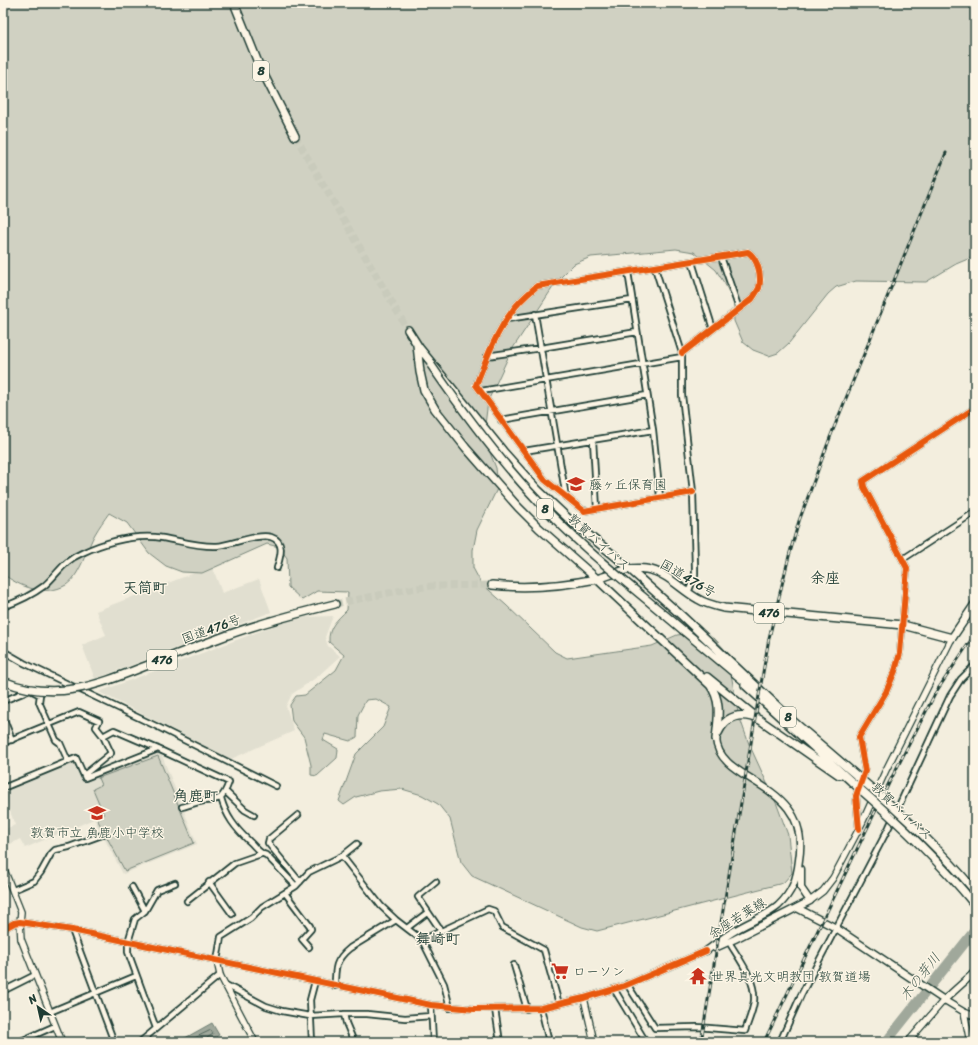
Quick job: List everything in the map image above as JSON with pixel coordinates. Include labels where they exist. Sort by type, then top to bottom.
[{"type":"highway","name":"8","points":[[234,3],[258,66],[295,136]]},
{"type":"highway","name":"敦賀バイパス","points":[[408,330],[470,422],[496,455],[539,503],[613,571],[791,719],[890,804],[935,847],[975,891]]},
{"type":"highway","points":[[417,345],[421,382],[428,398],[444,422],[490,476],[523,512],[658,635],[704,679],[713,690],[718,704],[716,739]]},
{"type":"highway","points":[[432,364],[523,475],[554,506],[682,616],[791,719]]},
{"type":"highway","name":"国道476号","points":[[492,585],[535,588],[597,579],[629,569],[644,568],[660,573],[705,603],[724,608],[903,625],[952,638]]},
{"type":"highway","name":"国道476号","points":[[3,681],[26,689],[51,692],[87,687],[250,627],[335,604]]},
{"type":"highway","points":[[952,638],[975,604]]},
{"type":"highway","points":[[670,647],[760,720],[851,782]]},
{"type":"highway","name":"敦賀バイパス","points":[[719,660],[924,848],[943,867],[975,904]]},
{"type":"highway","points":[[716,739],[722,724],[733,717],[748,715],[760,720]]},
{"type":"main road","name":"余座若葉線","points":[[706,951],[729,942],[810,901],[803,893],[801,886],[800,840],[798,827],[792,813],[788,807],[771,792],[728,763],[718,751],[716,739]]},
{"type":"main road","name":"余座若葉線","points":[[706,951],[734,931],[774,908],[784,900],[795,883],[800,856]]},
{"type":"main road","points":[[797,908],[836,928],[944,1000],[975,972]]},
{"type":"street","points":[[481,391],[642,364],[682,355],[752,299],[758,289],[760,280],[758,266],[752,255],[748,252],[537,286],[513,308],[487,356],[476,386],[545,480],[584,511],[693,492]]},
{"type":"street","points":[[721,257],[740,309]]},
{"type":"street","points":[[692,262],[713,329]]},
{"type":"street","points":[[655,268],[682,355],[682,395],[693,492],[696,567],[695,576],[688,593]]},
{"type":"street","points":[[628,272],[653,430],[660,497]]},
{"type":"street","points":[[507,319],[632,300]]},
{"type":"street","points":[[535,314],[566,497]]},
{"type":"street","points":[[487,356],[637,332]]},
{"type":"street","points":[[501,420],[647,395]]},
{"type":"street","points":[[859,829],[856,796],[865,771],[859,737],[886,692],[895,671],[900,653],[907,568],[864,487],[863,481],[975,408]]},
{"type":"street","points":[[524,451],[653,430]]},
{"type":"street","points":[[594,440],[597,509]]},
{"type":"street","points":[[903,559],[975,512]]},
{"type":"street","points":[[3,607],[30,596],[45,585],[61,567],[75,556],[90,549],[127,539],[160,538],[209,546],[218,546],[263,536],[271,537],[277,541],[280,546],[281,552],[277,568]]},
{"type":"street","points":[[810,901],[823,891],[830,883],[859,829],[885,772],[952,638]]},
{"type":"street","points":[[3,651],[24,663],[158,727],[276,786]]},
{"type":"street","points":[[780,1042],[802,995],[889,826],[950,696],[961,679],[975,665]]},
{"type":"street","points":[[3,701],[30,690],[40,695],[39,702],[56,740],[60,743],[68,761]]},
{"type":"street","points":[[3,743],[79,712],[99,721],[96,727],[103,736],[111,753],[84,775]]},
{"type":"street","points":[[3,716],[12,740]]},
{"type":"street","points":[[103,736],[114,730],[158,748],[229,782],[226,792],[221,798],[212,802],[203,801],[182,807]]},
{"type":"street","points":[[3,788],[76,758],[85,778],[158,748]]},
{"type":"street","points":[[226,792],[245,810],[254,815]]},
{"type":"street","points":[[221,798],[224,809],[241,834],[261,854],[266,855],[298,884]]},
{"type":"street","points":[[298,815],[268,839],[268,843],[298,884]]},
{"type":"street","points":[[13,890],[34,881],[55,850],[69,848],[102,835]]},
{"type":"street","points":[[255,1042],[220,975],[217,961],[221,937],[250,918],[262,907],[285,894],[310,872],[342,856],[357,844]]},
{"type":"street","points":[[187,901],[209,882],[235,863],[261,854]]},
{"type":"street","points":[[342,856],[381,906],[396,920],[422,940],[444,984],[450,1008]]},
{"type":"street","points":[[3,866],[21,914],[21,939],[62,1042]]},
{"type":"street","points":[[209,882],[232,914]]},
{"type":"street","points":[[436,882],[418,897],[441,931]]},
{"type":"street","points":[[156,1028],[128,952],[128,942],[135,919],[145,910],[156,890],[175,883]]},
{"type":"street","points":[[132,887],[145,910]]},
{"type":"street","points":[[285,894],[310,926],[311,929],[302,939],[309,948]]},
{"type":"street","points":[[422,940],[488,909],[494,911],[502,927],[544,950],[559,1004]]},
{"type":"street","points":[[407,928],[428,912]]},
{"type":"street","points":[[335,986],[335,968],[343,953],[396,920]]},
{"type":"street","points":[[3,929],[14,923],[20,922],[72,930],[431,1006],[450,1008],[541,1008],[559,1004],[614,989],[706,951]]},
{"type":"street","points":[[72,930],[114,1042]]},
{"type":"street","points":[[627,984],[655,1028],[697,1027],[745,1031],[754,1003],[753,990],[746,971],[729,942]]},
{"type":"street","points":[[514,965],[527,1008]]},
{"type":"street","points":[[3,991],[35,975]]},
{"type":"street","points":[[140,1042],[220,975]]},
{"type":"street","points":[[50,1012],[136,976]]},
{"type":"street","points":[[312,1042],[310,1000],[315,981]]},
{"type":"street","points":[[226,985],[266,1006],[282,1011],[310,1016],[344,1014],[367,1014],[405,1018],[431,1016]]},
{"type":"street","points":[[614,989],[646,1042]]},
{"type":"street","points":[[584,998],[594,1042]]},
{"type":"street","points":[[908,1042],[944,1000],[964,1012],[975,1016]]},
{"type":"street","points":[[431,1006],[433,1042]]},
{"type":"street","points":[[541,1008],[549,1042]]},
{"type":"street","points":[[492,1042],[499,1041],[495,1009]]},
{"type":"street","points":[[964,1012],[970,1042]]},
{"type":"street","points":[[344,1014],[354,1042]]},
{"type":"street","points":[[19,1042],[55,1026]]},
{"type":"shaded area","points":[[3,3],[975,3],[975,256],[956,264],[926,282],[856,281],[836,287],[828,294],[789,343],[778,353],[769,356],[753,350],[743,342],[734,321],[734,303],[726,286],[716,270],[694,252],[676,249],[591,257],[574,264],[557,281],[511,351],[488,401],[485,425],[489,450],[496,468],[498,487],[477,530],[473,550],[473,568],[481,583],[555,652],[567,658],[652,646],[677,635],[695,633],[715,639],[725,650],[730,668],[738,713],[749,744],[777,805],[788,835],[792,873],[783,883],[597,931],[582,927],[472,876],[461,862],[450,819],[438,804],[422,795],[402,789],[379,791],[356,797],[344,805],[339,801],[356,754],[383,727],[391,707],[376,699],[366,700],[358,715],[357,737],[350,741],[325,734],[323,740],[338,749],[337,758],[317,776],[311,775],[311,765],[304,737],[292,721],[290,705],[296,696],[305,695],[336,670],[344,655],[329,642],[329,637],[334,624],[347,610],[348,592],[317,591],[302,600],[288,587],[287,558],[279,547],[267,544],[202,573],[182,572],[166,566],[149,553],[127,523],[109,513],[95,534],[79,569],[71,581],[66,585],[58,589],[50,590],[33,589],[17,583],[3,574]]},
{"type":"shaded area","points":[[212,566],[222,593],[259,579],[271,612],[95,679],[82,645],[106,635],[96,611]]},
{"type":"shaded area","points":[[333,616],[325,637],[328,646],[340,656],[317,677],[292,694],[286,706],[294,731],[231,759],[99,692],[284,622],[306,617]]},
{"type":"shaded area","name":"敦賀市立 角鹿小中学校","points":[[157,753],[161,753],[197,844],[123,874],[94,819],[25,848],[20,839],[5,847],[3,843],[3,830],[15,825],[3,792],[75,762],[84,781]]},
{"type":"shaded area","points":[[158,756],[194,843],[125,871],[97,819],[104,815],[93,789],[101,785],[98,778]]},
{"type":"water","points":[[212,1023],[219,1035],[207,1042],[178,1042]]},
{"type":"waterway","points":[[3,917],[7,915]]},
{"type":"waterway","name":"木の芽川","points":[[886,1042],[975,930]]},
{"type":"tunnel","points":[[295,136],[408,330]]},
{"type":"tunnel","points":[[335,604],[403,590],[431,586],[492,585]]},
{"type":"railway","points":[[701,1042],[769,638],[789,556],[799,521],[831,435],[946,153]]},
{"type":"railway","points":[[764,1042],[889,783],[936,692],[975,634]]},
{"type":"cycle path","points":[[682,353],[752,299],[759,288],[760,278],[757,263],[748,252],[537,286],[518,303],[501,327],[476,385],[545,480],[584,511],[693,492]]},
{"type":"cycle path","points":[[859,829],[856,796],[865,771],[859,737],[886,692],[895,671],[900,653],[907,568],[864,487],[863,481],[975,408]]},
{"type":"cycle path","points":[[3,929],[14,923],[20,922],[72,930],[431,1005],[474,1009],[541,1008],[584,998],[624,986],[706,951]]},
{"type":"place","name":"藤ヶ丘保育園","points":[[576,484]]},
{"type":"place","name":"敦賀市立 角鹿小中学校","points":[[97,813]]},
{"type":"place","name":"ローソン","points":[[560,971]]},
{"type":"place","name":"世界真光文明教団 敦賀道場","points":[[698,976]]},
{"type":"district","name":"余座","points":[[825,578]]},
{"type":"district","name":"天筒町","points":[[145,588]]},
{"type":"district","name":"角鹿町","points":[[196,796]]},
{"type":"district","name":"舞崎町","points":[[438,939]]}]
